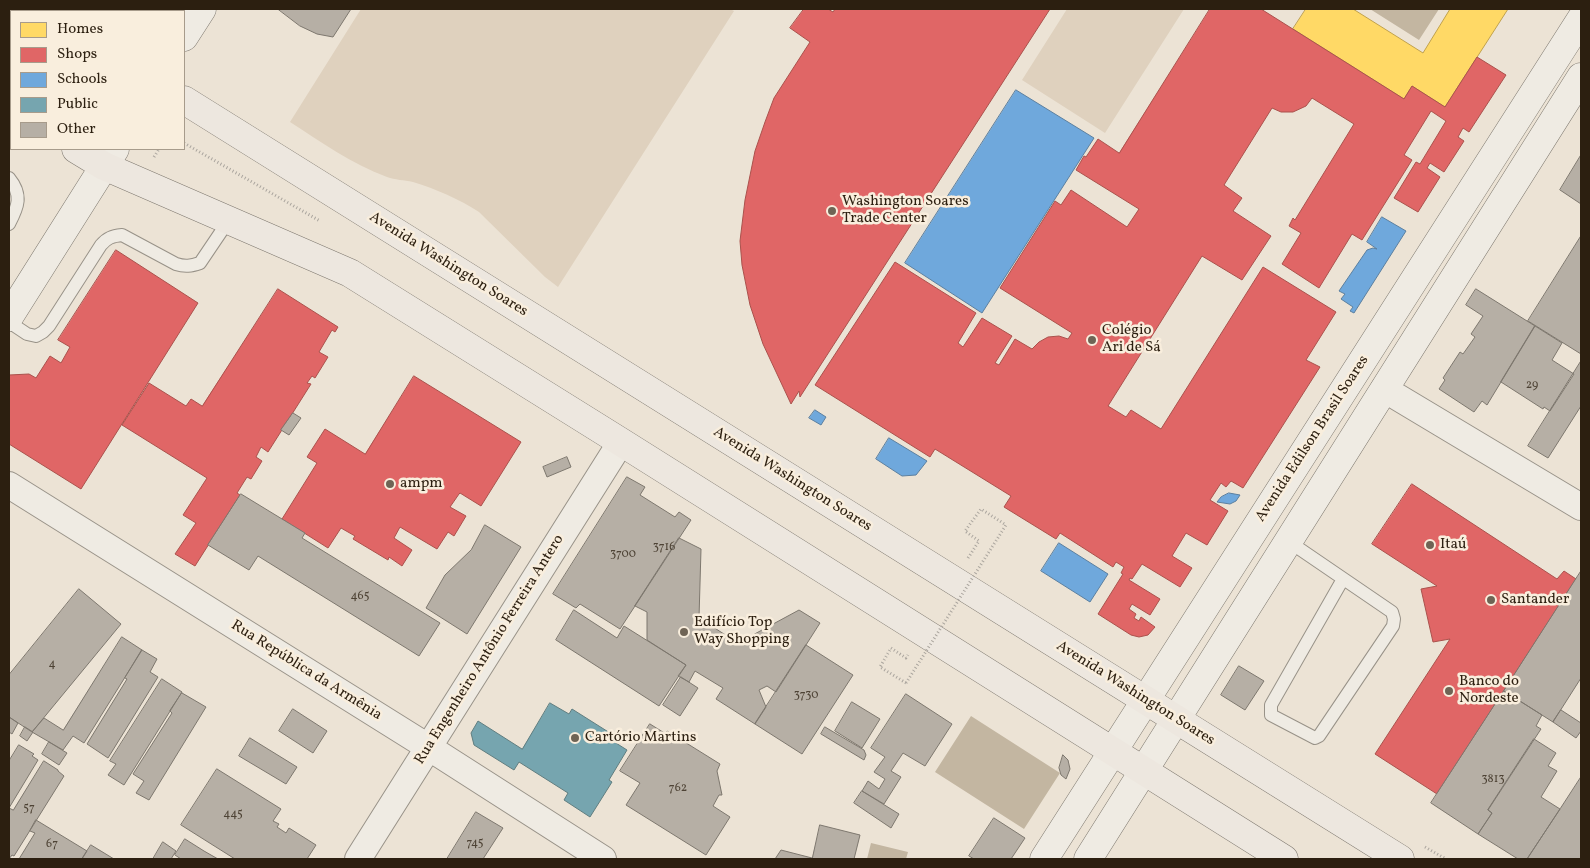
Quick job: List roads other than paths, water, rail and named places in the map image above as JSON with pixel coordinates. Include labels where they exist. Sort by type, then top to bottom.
[{"type":"highway","name":"Avenida Washington Soares","points":[[185,101],[1400,859]]},
{"type":"highway","points":[[80,150],[109,157],[229,220],[350,273],[1284,859]]},
{"type":"main road","points":[[185,35],[202,9]]},
{"type":"main road","name":"Avenida Edilson Brasil Soares","points":[[1044,859],[1577,35]]},
{"type":"main road","points":[[1088,859],[1581,77]]},
{"type":"main road","points":[[9,317],[109,157]]},
{"type":"street","points":[[1384,389],[1581,507]]},
{"type":"street","name":"Rua Engenheiro Antônio Ferreira Antero","points":[[358,859],[622,442]]},
{"type":"street","name":"Rua República da Armênia","points":[[9,485],[428,747],[602,859]]},
{"type":"lane","points":[[9,178],[14,185],[18,199],[17,209],[9,224]]},
{"type":"lane","points":[[9,322],[27,334],[36,336],[43,332],[49,326],[106,239],[122,235],[176,264],[192,266],[200,263],[229,220]]},
{"type":"lane","points":[[1288,541],[1344,579],[1392,612],[1394,620],[1394,626],[1319,736],[1315,738],[1271,715],[1271,704],[1344,579]]},
{"type":"place","name":"Washington Soares Trade Center","points":[[832,211]]},
{"type":"place","name":"Colégio Ari de Sá","points":[[1092,340]]},
{"type":"place","name":"ampm","points":[[390,484]]},
{"type":"place","name":"Itaú","points":[[1430,545]]},
{"type":"place","name":"Santander","points":[[1491,600]]},
{"type":"place","name":"Edifício Top Way Shopping","points":[[684,632]]},
{"type":"place","name":"Banco do Nordeste","points":[[1449,691]]},
{"type":"place","name":"Cartório Martins","points":[[575,738]]}]
